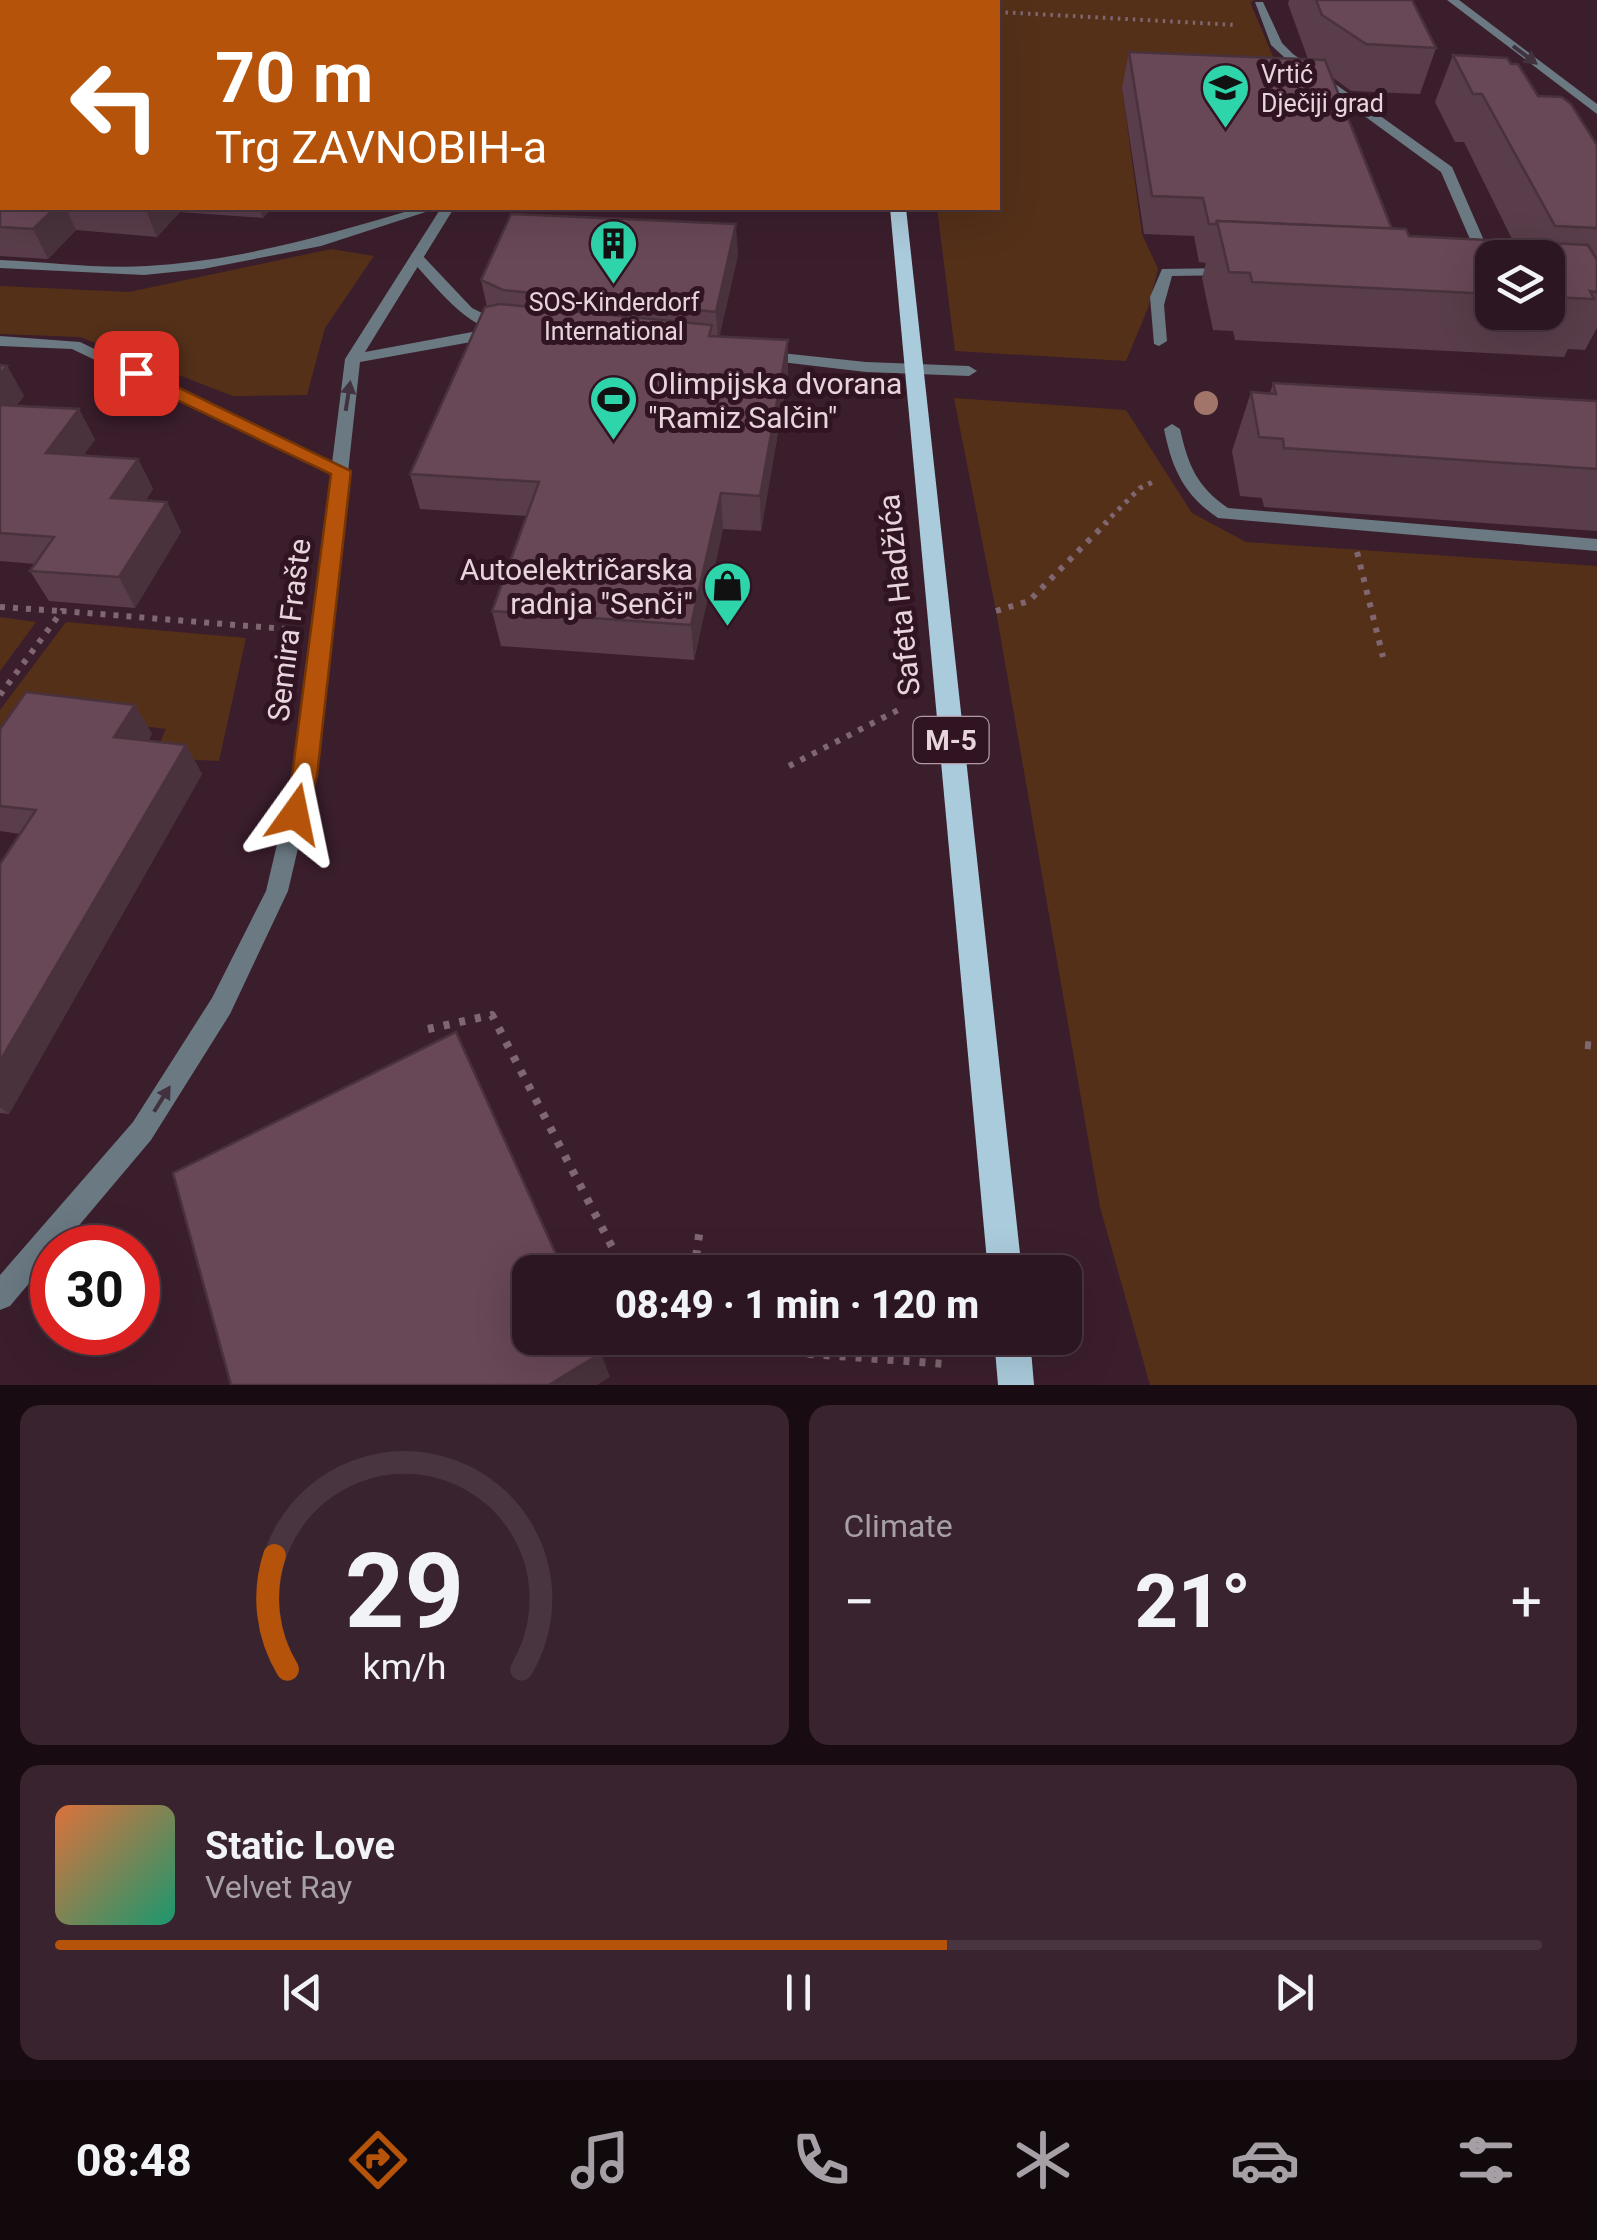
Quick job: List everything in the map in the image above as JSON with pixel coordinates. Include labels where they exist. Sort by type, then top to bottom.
[{"type":"main road","name":"Safeta Hadžića","points":[[898,210],[1003,1255]]},
{"type":"main road","points":[[1013,1355],[1016,1385]]},
{"type":"street","points":[[1452,0],[1597,110]]},
{"type":"street","points":[[1259,4],[1277,45],[1289,56],[1447,170],[1477,240]]},
{"type":"street","points":[[0,264],[144,271],[204,265],[316,242],[423,210]]},
{"type":"street","name":"Semira Frašte","points":[[0,1296],[142,1132],[222,1006],[277,891],[304,776],[354,359],[446,210]]},
{"type":"street","points":[[416,257],[467,310],[507,330]]},
{"type":"street","points":[[1160,341],[1156,310],[1160,283],[1168,272],[1256,273]]},
{"type":"street","points":[[354,359],[507,330],[526,332]]},
{"type":"street","points":[[0,341],[75,345],[341,471]]},
{"type":"street","points":[[734,354],[968,371]]},
{"type":"street","points":[[1172,428],[1181,469],[1208,504],[1224,514],[1272,521],[1597,545]]},
{"type":"path","points":[[1000,12],[1269,27]]},
{"type":"path","points":[[996,611],[1029,600],[1140,488],[1181,469]]},
{"type":"path","points":[[1362,573],[1383,658]]},
{"type":"path","points":[[0,607],[322,632]]},
{"type":"path","points":[[0,695],[62,611]]},
{"type":"path","points":[[789,766],[904,706]]},
{"type":"path","points":[[428,1029],[492,1015],[617,1255]]},
{"type":"path","points":[[1584,1044],[1597,1046]]},
{"type":"path","points":[[696,1255],[700,1228]]},
{"type":"path","points":[[824,1355],[946,1364]]},
{"type":"shaded area","points":[[1000,0],[1255,0],[1250,2],[1274,59],[1315,96],[1122,88],[1142,234],[1158,269],[1148,308],[1126,361],[955,351],[937,210],[1000,210]]},
{"type":"shaded area","points":[[331,249],[374,256],[325,328],[307,395],[233,396],[80,337],[0,334],[0,286],[129,292]]},
{"type":"shaded area","points":[[954,398],[1126,410],[1192,513],[1246,542],[1597,566],[1597,1385],[1150,1385],[1100,1207],[996,611]]},
{"type":"shaded area","points":[[0,617],[36,622],[0,671]]},
{"type":"shaded area","points":[[66,622],[246,638],[219,761],[153,758],[166,729],[45,714],[0,780],[0,710]]},
{"type":"building","points":[[1316,0],[1412,0],[1436,48],[1366,44],[1322,15]]},
{"type":"building","points":[[1129,52],[1325,60],[1392,229],[1217,221],[1209,224],[1203,198],[1152,196]]},
{"type":"building","points":[[1453,55],[1507,58],[1511,64],[1518,64],[1538,96],[1562,97],[1571,104],[1597,145],[1597,228],[1555,226],[1482,94],[1473,94]]},
{"type":"building","points":[[0,210],[53,210],[33,229],[0,227]]},
{"type":"building","points":[[511,214],[736,224],[716,312],[503,290],[481,280]]},
{"type":"building","points":[[1217,221],[1406,229],[1409,236],[1489,240],[1475,240],[1475,293],[1252,282],[1250,273],[1229,272]]},
{"type":"building","points":[[1565,244],[1588,245],[1597,260],[1597,292],[1590,291],[1594,299],[1565,298]]},
{"type":"building","points":[[500,304],[712,325],[709,336],[788,340],[760,496],[721,493],[691,625],[492,611],[539,482],[410,474],[485,307]]},
{"type":"building","points":[[1273,383],[1597,401],[1597,469],[1284,448],[1283,439],[1259,437],[1251,392],[1276,394]]},
{"type":"building","points":[[0,405],[79,409],[46,453],[138,459],[111,498],[167,502],[119,577],[30,571],[54,537],[0,533]]},
{"type":"building","points":[[26,692],[135,705],[114,737],[186,745],[0,1061],[0,864],[36,810],[0,806],[0,729]]},
{"type":"building","points":[[456,1032],[556,1255],[512,1255],[512,1355],[598,1355],[549,1385],[231,1385],[173,1173]]},
{"type":"place","name":"Vrtić Dječiji grad","points":[[1226,130]]},
{"type":"place","name":"SOS-Kinderdorf International","points":[[614,286]]},
{"type":"place","name":"Olimpijska dvorana \"Ramiz Salčin\"","points":[[613,442]]},
{"type":"place","name":"Autoelektričarska radnja \"Senči\"","points":[[728,628]]},
{"type":"route","points":[[136,373],[341,471],[304,776],[295,814]]}]
